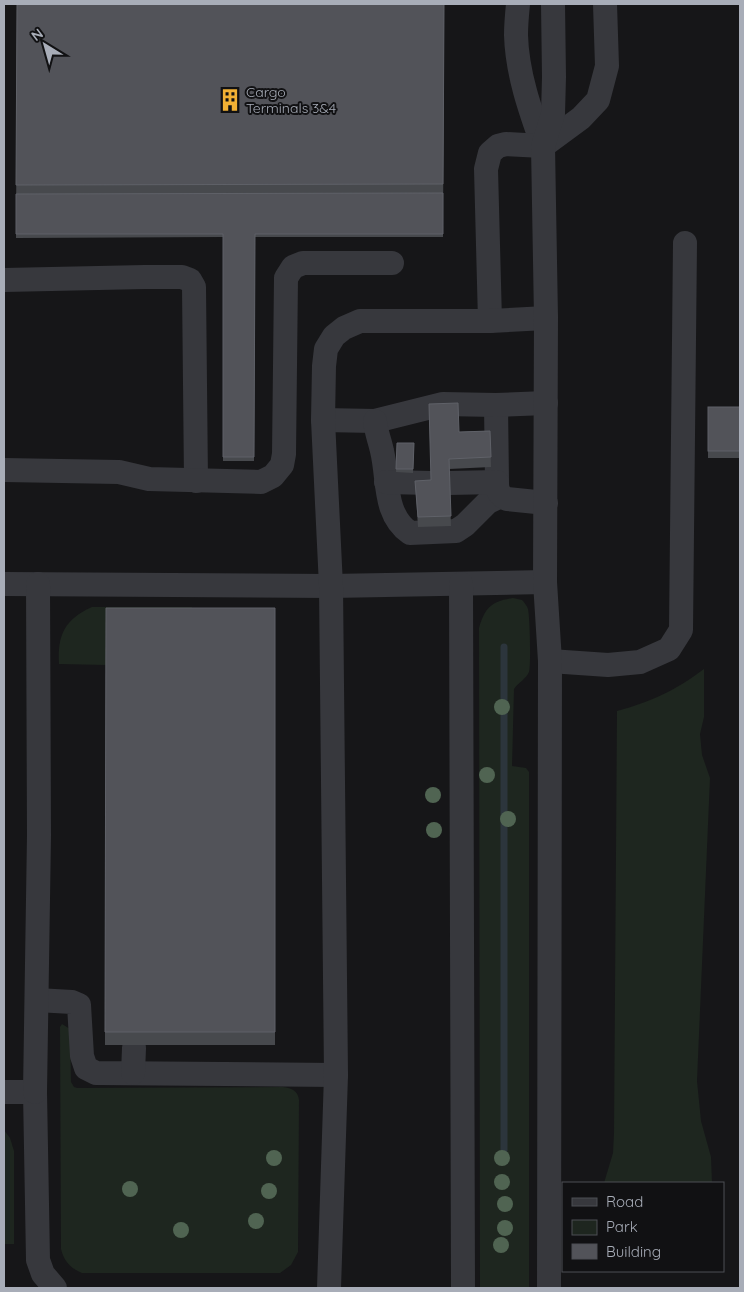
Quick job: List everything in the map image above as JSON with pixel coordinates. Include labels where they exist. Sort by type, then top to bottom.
[{"type":"street","points":[[518,4],[516,35],[518,58],[533,117],[543,146],[546,318],[545,582],[550,661],[549,1288]]},
{"type":"street","points":[[543,146],[553,114],[553,4]]},
{"type":"street","points":[[490,321],[486,169],[490,153],[498,146],[506,144],[543,146],[581,118],[598,100],[607,66],[605,4]]},
{"type":"street","points":[[550,661],[608,665],[640,662],[669,649],[681,630],[685,243]]},
{"type":"street","points":[[4,470],[119,472],[149,479],[196,481],[261,482],[273,476],[282,465],[284,454],[286,278],[293,267],[303,263],[392,263]]},
{"type":"street","points":[[4,280],[182,277],[190,280],[194,287],[196,481]]},
{"type":"street","points":[[330,1288],[336,1075],[330,586],[323,420],[326,349],[334,336],[344,328],[360,321],[490,321],[546,318]]},
{"type":"street","points":[[323,420],[375,421],[443,404],[496,405],[546,403]]},
{"type":"street","points":[[375,421],[376,432],[382,451],[390,504],[397,521],[410,533],[456,531],[465,525],[499,489],[496,405]]},
{"type":"street","points":[[386,482],[440,483],[499,489],[513,500],[546,503]]},
{"type":"street","points":[[4,584],[330,586],[545,582]]},
{"type":"street","points":[[38,584],[39,835],[36,1092],[38,1260],[43,1274],[55,1288]]},
{"type":"street","points":[[461,584],[463,1288]]},
{"type":"street","points":[[37,1000],[79,1004],[82,1056],[86,1068],[96,1073],[336,1075]]},
{"type":"street","points":[[133,1073],[134,1048]]},
{"type":"street","points":[[4,1092],[36,1092]]},
{"type":"green space","points":[[513,598],[522,600],[528,609],[530,641],[529,672],[514,689],[512,766],[526,768],[529,772],[529,1288],[480,1288],[479,628],[490,606]]},
{"type":"green space","points":[[92,607],[192,607],[191,621],[106,665],[59,664],[61,636],[65,629],[75,617]]},
{"type":"green space","points":[[704,669],[704,717],[700,734],[702,755],[710,778],[697,1081],[701,1121],[711,1157],[712,1182],[604,1182],[613,1153],[614,1133],[617,711],[641,704],[683,683]]},
{"type":"green space","points":[[62,1024],[70,1029],[71,1082],[77,1088],[283,1087],[296,1092],[299,1100],[298,1252],[291,1265],[280,1273],[82,1273],[68,1264],[61,1249],[60,1027]]},
{"type":"green space","points":[[4,1130],[10,1138],[14,1151],[14,1244],[4,1244]]},
{"type":"building","name":"Cargo Terminals 3&4","points":[[17,4],[444,4],[443,184],[16,185]]},
{"type":"building","points":[[443,193],[443,234],[255,234],[254,457],[223,457],[223,234],[16,234],[16,194]]},
{"type":"building","points":[[458,403],[459,432],[490,431],[491,457],[449,459],[451,516],[418,517],[415,481],[431,480],[429,404]]},
{"type":"building","points":[[708,407],[740,407],[740,451],[708,451]]},
{"type":"building","points":[[397,443],[414,443],[413,469],[396,469]]},
{"type":"building","points":[[106,608],[275,608],[275,1032],[105,1032]]},
{"type":"waterway","points":[[504,647],[504,1150]]},
{"type":"place","name":"Cargo Terminals 3&4","points":[[230,100]]}]
